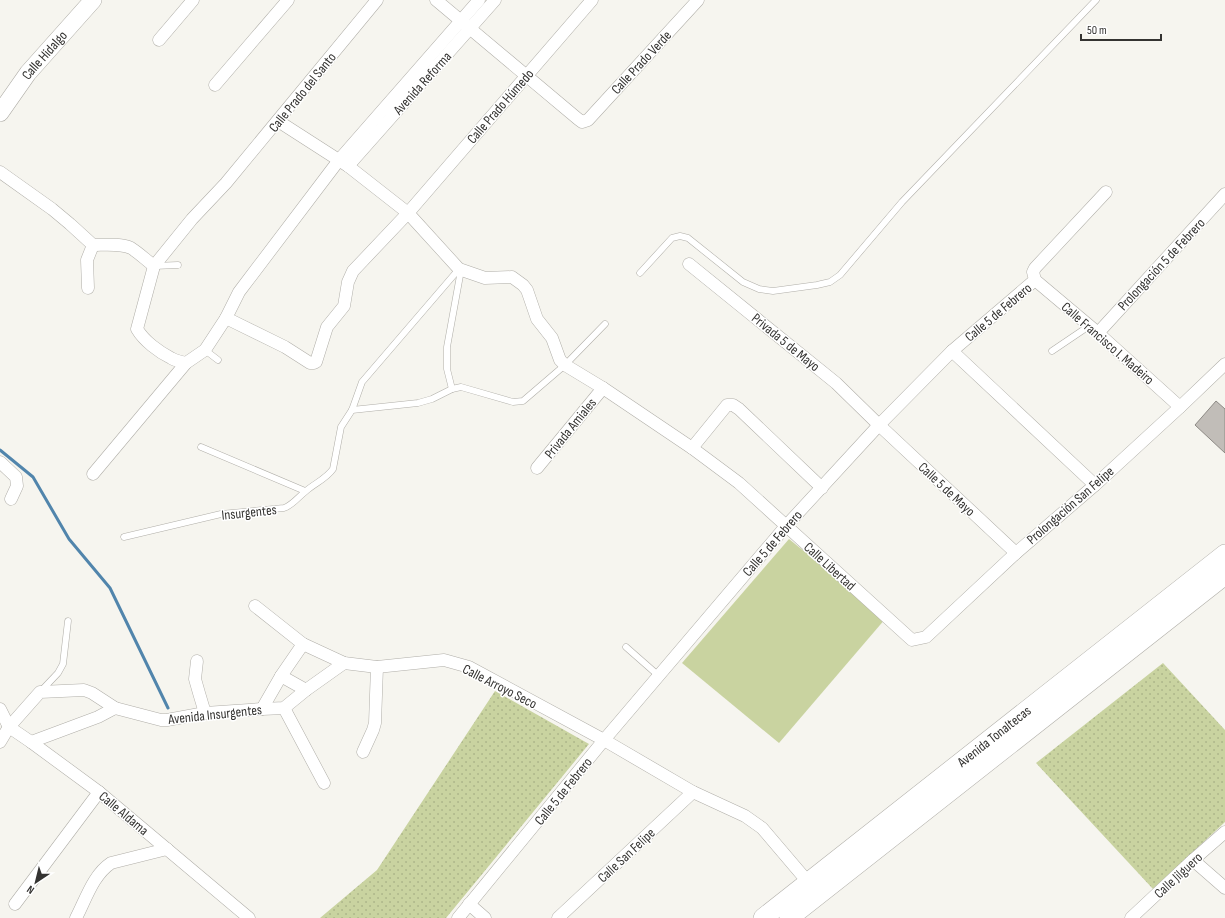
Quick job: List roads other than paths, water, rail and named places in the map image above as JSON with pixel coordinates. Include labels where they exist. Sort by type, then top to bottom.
[{"type":"main road","name":"Avenida Tonaltecas","points":[[763,918],[1225,554]]},
{"type":"main road","name":"Avenida Tonaltecas","points":[[789,918],[1225,575]]},
{"type":"street","name":"Calle Hidalgo","points":[[0,113],[28,73],[93,0]]},
{"type":"street","points":[[159,40],[193,0]]},
{"type":"street","points":[[215,85],[288,0]]},
{"type":"street","name":"Calle Prado del Santo","points":[[154,266],[192,219],[226,184],[377,0]]},
{"type":"street","points":[[436,0],[526,76]]},
{"type":"street","name":"Avenida Reforma","points":[[466,25],[479,0]]},
{"type":"street","name":"Avenida Reforma","points":[[205,350],[226,318],[239,292],[344,163],[466,25],[495,0]]},
{"type":"street","name":"Calle Prado Húmedo","points":[[226,318],[314,364],[316,362],[327,327],[344,306],[348,282],[353,271],[408,213],[592,0]]},
{"type":"street","name":"Calle Prado Verde","points":[[526,76],[582,122],[588,120],[698,0]]},
{"type":"street","points":[[278,121],[344,163],[408,213],[460,269],[485,278],[512,277],[523,285],[527,290],[537,319],[552,338],[560,360],[565,365]]},
{"type":"street","points":[[0,172],[52,209],[93,245],[126,246],[154,266],[137,329],[141,335],[160,351],[172,359],[186,363]]},
{"type":"street","name":"Calle 5 de Febrero","points":[[458,918],[604,740],[786,526],[879,425],[952,350],[1035,280],[1033,272],[1035,268],[1106,192]]},
{"type":"street","name":"Prolongación 5 de Febrero","points":[[1093,329],[1225,194]]},
{"type":"street","points":[[88,288],[87,260],[93,245]]},
{"type":"street","name":"Privada 5 de Mayo","points":[[689,264],[836,383],[879,425]]},
{"type":"street","name":"Calle Francisco I. Madeiro","points":[[1035,280],[1093,329],[1180,407]]},
{"type":"street","points":[[93,474],[186,363],[205,350]]},
{"type":"street","points":[[952,350],[1095,485]]},
{"type":"street","name":"Prolongación San Felipe","points":[[912,640],[926,637],[1016,552],[1095,485],[1225,364]]},
{"type":"street","name":"Calle Libertad","points":[[565,365],[603,388],[692,448],[739,483],[912,640]]},
{"type":"street","name":"Privada Amiales","points":[[538,468],[603,388]]},
{"type":"street","points":[[692,448],[727,405],[733,405],[822,488]]},
{"type":"street","name":"Calle 5 de Mayo","points":[[879,425],[1016,552]]},
{"type":"street","points":[[0,462],[16,477],[16,486],[11,499]]},
{"type":"street","name":"Calle Arroyo Seco","points":[[255,606],[303,644],[344,663],[377,667],[444,660],[469,667],[604,740],[694,792],[753,821],[762,828],[808,882]]},
{"type":"street","points":[[262,708],[280,676],[303,644]]},
{"type":"street","points":[[197,661],[196,679],[198,693],[205,713]]},
{"type":"street","points":[[324,783],[284,708],[344,663]]},
{"type":"street","points":[[363,752],[375,723],[377,667]]},
{"type":"street","points":[[280,676],[306,690]]},
{"type":"street","name":"Avenida Insurgentes","points":[[40,692],[84,690],[92,693],[115,708],[161,720],[205,713],[262,708],[284,708]]},
{"type":"street","points":[[0,742],[9,727],[40,692]]},
{"type":"street","points":[[31,742],[98,717],[115,708]]},
{"type":"street","name":"Calle Aldama","points":[[0,709],[9,727],[100,792],[249,918]]},
{"type":"street","points":[[15,904],[100,792]]},
{"type":"street","name":"Calle San Felipe","points":[[558,918],[694,792]]},
{"type":"street","name":"Calle Jilguero","points":[[1131,918],[1225,832]]},
{"type":"street","points":[[76,918],[97,877],[104,868],[111,863],[167,849]]},
{"type":"street","points":[[1193,860],[1225,888]]},
{"type":"street","points":[[469,904],[485,918]]},
{"type":"lane","points":[[640,273],[672,238],[680,236],[688,238],[743,282],[759,289],[772,291],[830,282],[840,275],[902,202],[1096,0]]},
{"type":"lane","points":[[154,266],[178,265]]},
{"type":"lane","points":[[452,389],[447,369],[447,347],[460,269]]},
{"type":"lane","points":[[305,491],[325,478],[333,469],[339,432],[352,410],[362,382],[460,269]]},
{"type":"lane","points":[[352,410],[418,403],[432,399],[452,389],[461,387],[513,402],[523,401],[565,365],[605,324]]},
{"type":"lane","points":[[1052,351],[1093,329]]},
{"type":"lane","points":[[205,350],[218,360]]},
{"type":"lane","name":"Insurgentes","points":[[124,537],[221,514],[284,508],[291,505],[305,491],[201,447]]},
{"type":"lane","points":[[40,692],[61,669],[63,664],[68,622]]},
{"type":"lane","points":[[626,647],[660,676]]},
{"type":"waterway","points":[[0,450],[33,477],[69,539],[110,588],[168,708]]}]
